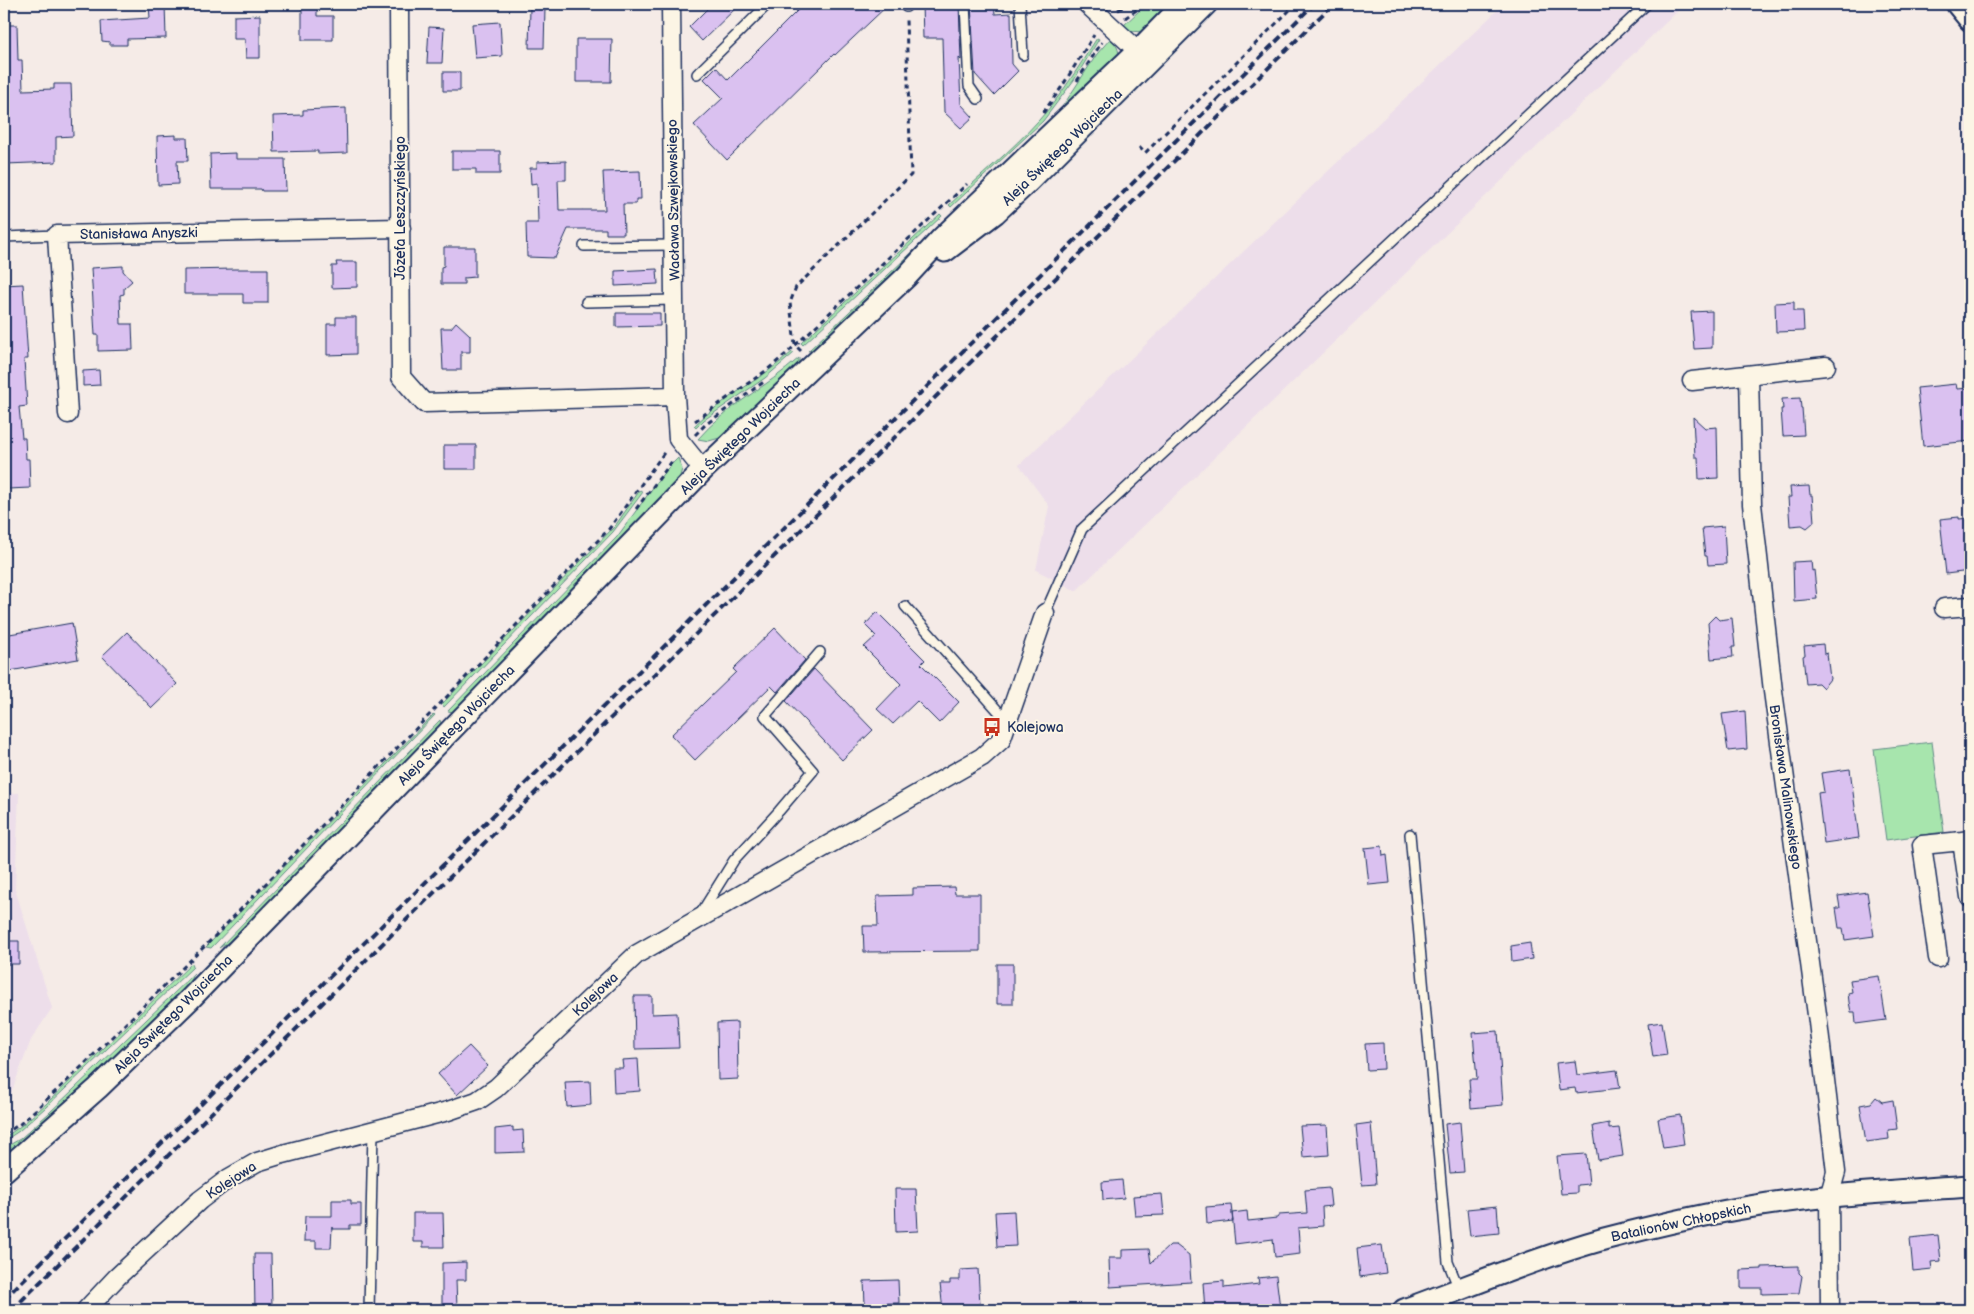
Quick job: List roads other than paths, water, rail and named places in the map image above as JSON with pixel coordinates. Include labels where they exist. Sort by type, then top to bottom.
[{"type":"street","name":"Józefa Leszczyńskiego","points":[[399,4],[400,377],[424,403],[675,396]]},
{"type":"street","name":"Wacława Szwejkowskiego","points":[[671,4],[675,396],[678,439],[703,470]]},
{"type":"street","points":[[1087,4],[1144,56]]},
{"type":"street","name":"Aleja Świętego Wojciecha","points":[[4,1171],[98,1088],[190,999],[703,470],[906,277],[947,250],[995,213],[1029,181],[1144,56],[1184,4]]},
{"type":"street","name":"Aleja Świętego Wojciecha","points":[[1144,56],[1206,4]]},
{"type":"street","points":[[1957,4],[1970,20]]},
{"type":"street","name":"Stanisława Anyszki","points":[[57,235],[401,228]]},
{"type":"street","points":[[57,235],[68,414]]},
{"type":"street","points":[[1692,381],[1826,366]]},
{"type":"street","name":"Bronisława Malinowskiego","points":[[1749,376],[1752,504],[1772,691],[1818,1022],[1836,1172],[1829,1196],[1830,1310]]},
{"type":"street","points":[[1944,608],[1970,606]]},
{"type":"street","name":"Kolejowa","points":[[86,1310],[117,1277],[200,1200],[229,1178],[257,1162],[448,1111],[477,1101],[496,1088],[638,954],[982,757],[1001,740],[1045,613]]},
{"type":"street","points":[[1938,958],[1922,845],[1966,840],[1970,898]]},
{"type":"street","name":"Batalionów Chłopskich","points":[[1404,1310],[1553,1254],[1603,1239],[1706,1215],[1829,1196],[1970,1186]]},
{"type":"lane","points":[[697,74],[768,4]]},
{"type":"lane","points":[[965,4],[969,86],[978,100]]},
{"type":"lane","points":[[1020,4],[1023,55]]},
{"type":"lane","points":[[1045,613],[1082,529],[1647,4]]},
{"type":"lane","points":[[4,237],[57,235]]},
{"type":"lane","points":[[584,246],[674,245]]},
{"type":"lane","points":[[586,302],[674,300]]},
{"type":"lane","points":[[905,606],[1008,722]]},
{"type":"lane","points":[[697,919],[734,860],[813,771],[765,716],[820,652]]},
{"type":"lane","points":[[1410,834],[1448,1262],[1460,1290]]},
{"type":"lane","points":[[369,1310],[373,1131]]},
{"type":"railway","points":[[4,1299],[1314,4]]},
{"type":"railway","points":[[12,1310],[1333,4]]},
{"type":"place","name":"Kolejowa","points":[[992,727]]}]
